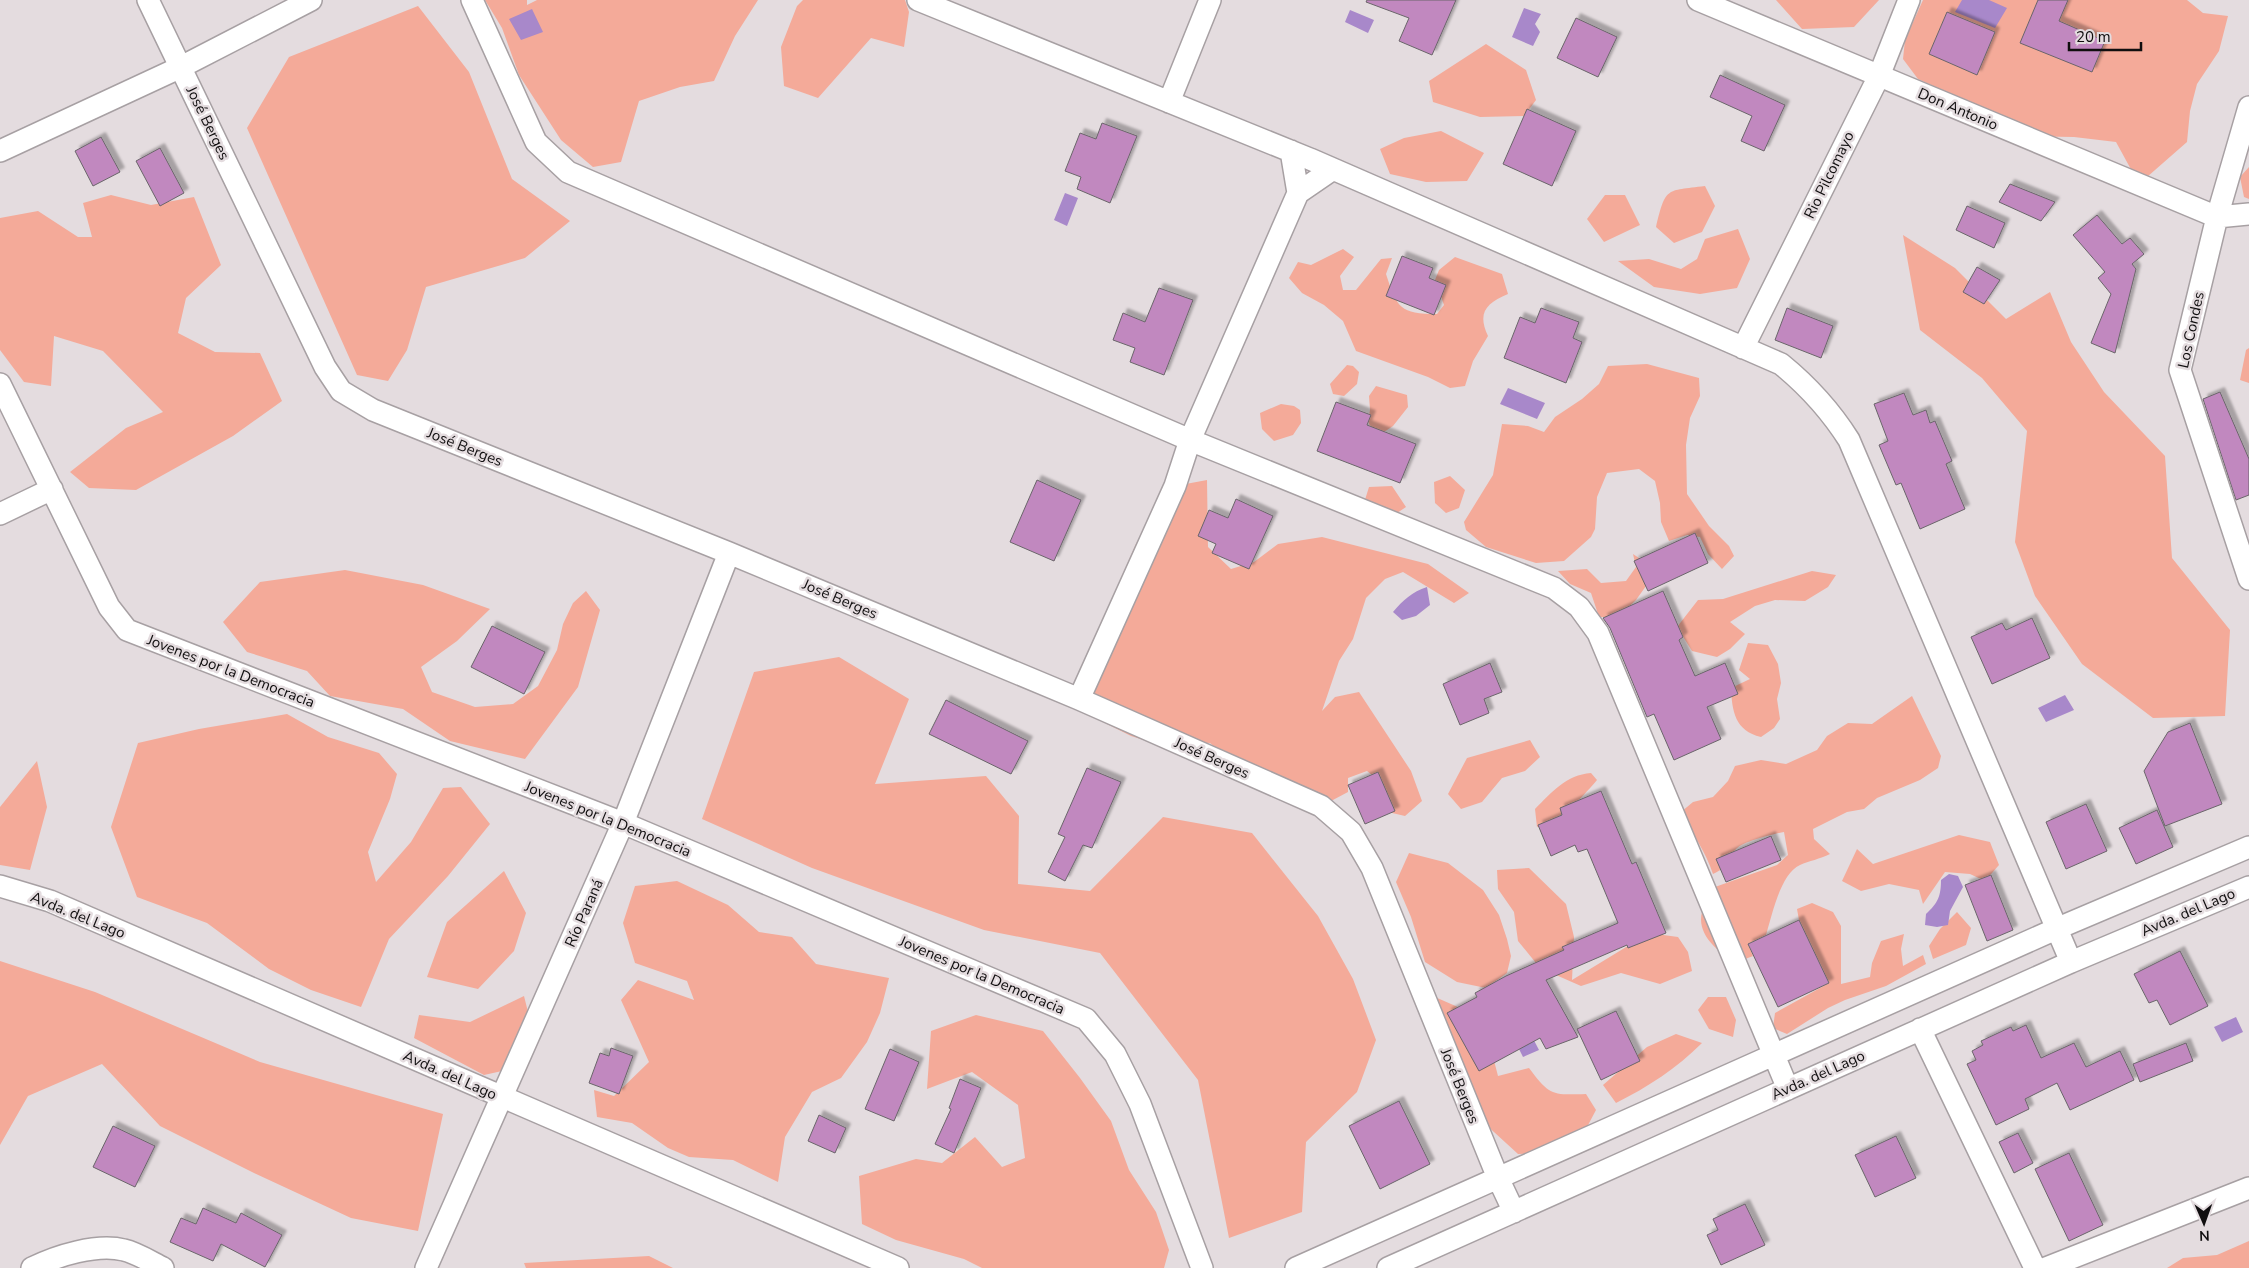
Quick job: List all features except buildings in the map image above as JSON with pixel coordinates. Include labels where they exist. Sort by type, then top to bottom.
[{"type":"street","name":"José Berges","points":[[148,0],[325,367],[341,391],[373,410],[729,553],[1079,699],[1321,806],[1351,832],[1372,868],[1498,1178],[1514,1212]]},
{"type":"street","points":[[0,151],[181,67],[311,0]]},
{"type":"street","points":[[472,0],[536,142],[568,172],[1190,440],[1554,588],[1580,607],[1598,633],[1788,1089]]},
{"type":"street","points":[[918,0],[1333,169],[1781,364],[1799,379],[1835,418],[1849,440],[2071,962]]},
{"type":"street","points":[[1169,102],[1210,0]]},
{"type":"street","name":"Don Antonio","points":[[1698,0],[2217,217]]},
{"type":"street","name":"Rio Pilcomayo","points":[[1743,348],[1878,76],[1909,0]]},
{"type":"street","name":"Los Condes","points":[[2249,107],[2217,217],[2180,370],[2249,579]]},
{"type":"street","points":[[1291,151],[1298,193]]},
{"type":"street","points":[[1079,699],[1175,486],[1190,440],[1298,193],[1333,169]]},
{"type":"street","points":[[2217,217],[2249,214]]},
{"type":"street","name":"Jovenes por la Democracia","points":[[0,384],[109,608],[127,630],[623,823],[1086,1018],[1115,1054],[1140,1104],[1202,1268]]},
{"type":"street","points":[[0,514],[52,489]]},
{"type":"street","name":"Río Paraná","points":[[426,1268],[623,823],[729,553]]},
{"type":"street","points":[[1296,1268],[2056,929],[2249,847]]},
{"type":"street","name":"Avda. del Lago","points":[[0,886],[50,901],[898,1268]]},
{"type":"street","name":"Avda. del Lago","points":[[1388,1268],[2071,962],[2249,887]]},
{"type":"street","points":[[1920,1029],[2035,1268]]},
{"type":"street","points":[[2046,1268],[2249,1188]]},
{"type":"street","points":[[32,1268],[44,1262],[91,1249],[124,1250],[163,1268]]},
{"type":"shaded area","points":[[485,0],[527,0],[527,5],[537,0],[758,0],[735,36],[714,81],[680,87],[639,101],[621,162],[593,167],[561,140],[519,75],[502,28]]},
{"type":"shaded area","points":[[803,0],[905,0],[909,12],[904,47],[871,38],[818,98],[784,86],[781,47],[797,6]]},
{"type":"shaded area","points":[[1776,0],[1879,0],[1854,27],[1802,29]]},
{"type":"shaded area","points":[[1923,0],[2187,0],[2203,13],[2228,16],[2219,51],[2197,84],[2190,111],[2187,142],[2139,184],[2116,142],[2074,137],[2023,136],[1982,120],[1949,93],[1918,79],[1903,59],[1905,40]]},
{"type":"shaded area","points":[[1962,0],[1989,0],[2007,8],[1995,28],[1955,12]]},
{"type":"shaded area","points":[[418,6],[469,72],[512,179],[570,221],[525,258],[426,287],[407,350],[388,381],[357,375],[247,128],[289,57]]},
{"type":"shaded area","points":[[1524,8],[1541,14],[1535,24],[1540,32],[1533,46],[1512,37]]},
{"type":"shaded area","points":[[532,9],[543,32],[521,40],[509,19]]},
{"type":"shaded area","points":[[1350,10],[1374,20],[1368,33],[1345,22]]},
{"type":"shaded area","points":[[1486,44],[1526,70],[1536,100],[1524,116],[1480,117],[1433,102],[1429,81]]},
{"type":"shaded area","points":[[1441,131],[1484,153],[1467,181],[1426,182],[1390,174],[1380,149],[1404,138]]},
{"type":"shaded area","points":[[2249,167],[2249,199],[2244,197],[2240,177]]},
{"type":"shaded area","points":[[1705,186],[1715,206],[1702,232],[1674,243],[1656,227],[1665,198],[1669,193],[1675,191]]},
{"type":"shaded area","points":[[1065,193],[1078,198],[1067,226],[1054,220]]},
{"type":"shaded area","points":[[111,195],[151,205],[194,197],[221,265],[186,298],[178,333],[215,352],[260,353],[282,401],[233,436],[136,490],[89,488],[70,472],[126,428],[163,412],[103,351],[54,336],[51,386],[24,382],[0,350],[0,218],[38,211],[78,237],[92,237],[83,203]]},
{"type":"shaded area","points":[[1605,195],[1625,195],[1640,225],[1604,242],[1587,219]]},
{"type":"shaded area","points":[[1738,229],[1750,259],[1737,288],[1700,294],[1654,287],[1618,261],[1649,259],[1681,269],[1697,259],[1705,239]]},
{"type":"shaded area","points":[[1903,235],[1955,268],[2006,319],[2050,292],[2071,342],[2104,392],[2165,456],[2172,558],[2230,630],[2225,716],[2153,718],[2082,664],[2035,596],[2015,542],[2027,431],[1982,378],[1920,330]]},
{"type":"shaded area","points":[[1343,249],[1354,257],[1340,276],[1343,290],[1356,290],[1381,259],[1392,258],[1386,274],[1393,295],[1402,307],[1415,313],[1437,314],[1444,305],[1435,280],[1439,270],[1455,257],[1502,274],[1508,294],[1494,301],[1486,310],[1483,321],[1488,336],[1473,361],[1465,386],[1450,388],[1428,377],[1356,351],[1343,321],[1324,305],[1302,293],[1289,278],[1298,262],[1311,265]]},
{"type":"shaded area","points":[[2249,348],[2249,383],[2240,380],[2246,350]]},
{"type":"shaded area","points":[[1647,364],[1699,378],[1700,396],[1690,418],[1686,445],[1687,494],[1709,526],[1729,546],[1734,556],[1722,569],[1708,554],[1700,537],[1687,535],[1669,541],[1661,522],[1660,503],[1655,481],[1639,469],[1607,473],[1597,497],[1595,529],[1591,537],[1564,561],[1536,563],[1486,547],[1466,530],[1464,522],[1493,475],[1502,424],[1528,426],[1544,432],[1555,417],[1582,399],[1599,384],[1608,366]]},
{"type":"shaded area","points":[[1347,365],[1353,366],[1359,372],[1357,384],[1344,396],[1333,394],[1330,384]]},
{"type":"shaded area","points":[[1376,386],[1407,395],[1408,407],[1393,426],[1375,438],[1368,421],[1370,410],[1369,396]]},
{"type":"shaded area","points":[[1508,388],[1545,403],[1537,419],[1500,404]]},
{"type":"shaded area","points":[[1281,404],[1294,406],[1300,410],[1301,423],[1293,435],[1274,441],[1262,429],[1260,413]]},
{"type":"shaded area","points":[[1450,476],[1465,490],[1459,508],[1446,513],[1435,503],[1434,482]]},
{"type":"shaded area","points":[[1207,480],[1208,547],[1231,569],[1254,562],[1278,544],[1322,537],[1428,564],[1469,593],[1454,603],[1403,572],[1385,579],[1366,598],[1353,639],[1339,661],[1322,711],[1335,697],[1359,692],[1411,771],[1422,801],[1405,816],[1375,809],[1376,800],[1387,793],[1382,783],[1367,771],[1348,778],[1348,792],[1331,801],[1244,773],[1210,743],[1147,741],[1131,736],[1097,719],[1083,709],[1097,637],[1136,544],[1155,511],[1175,486]]},
{"type":"shaded area","points":[[1392,486],[1406,507],[1397,513],[1364,503],[1369,487]]},
{"type":"shaded area","points":[[1633,554],[1642,560],[1646,586],[1636,600],[1618,617],[1599,617],[1591,593],[1570,584],[1558,571],[1587,569],[1601,583],[1626,581],[1636,567]]},
{"type":"shaded area","points":[[345,570],[423,585],[490,609],[457,641],[421,667],[432,692],[475,707],[513,704],[538,686],[557,650],[563,624],[573,603],[586,591],[600,610],[578,687],[525,759],[450,741],[403,709],[330,696],[307,671],[247,652],[223,622],[260,582]]},
{"type":"shaded area","points":[[1812,571],[1836,575],[1828,587],[1805,601],[1775,600],[1755,606],[1730,622],[1745,634],[1730,649],[1717,657],[1692,651],[1677,627],[1698,600],[1723,599]]},
{"type":"shaded area","points":[[1427,587],[1430,605],[1416,616],[1402,620],[1393,612],[1408,597]]},
{"type":"shaded area","points":[[1748,643],[1768,645],[1778,664],[1781,683],[1777,699],[1780,719],[1774,728],[1761,737],[1745,730],[1740,725],[1732,705],[1731,688],[1750,679],[1739,670]]},
{"type":"shaded area","points":[[839,657],[909,699],[875,784],[986,776],[1019,816],[1018,884],[1090,891],[1163,817],[1252,833],[1318,916],[1353,979],[1376,1040],[1357,1092],[1306,1142],[1302,1212],[1229,1238],[1198,1080],[1100,953],[984,930],[812,868],[702,819],[754,672]]},
{"type":"shaded area","points":[[2065,695],[2074,710],[2046,722],[2038,708]]},
{"type":"shaded area","points":[[1912,696],[1941,756],[1938,768],[1920,780],[1877,798],[1864,809],[1847,812],[1813,829],[1814,839],[1830,854],[1800,865],[1787,877],[1774,907],[1766,935],[1748,944],[1753,956],[1735,963],[1722,954],[1710,942],[1702,928],[1702,912],[1706,903],[1715,887],[1777,865],[1788,855],[1784,832],[1745,843],[1736,849],[1723,868],[1713,874],[1703,850],[1681,812],[1693,802],[1713,797],[1728,781],[1735,766],[1761,760],[1786,764],[1817,750],[1827,736],[1848,723],[1872,724]]},
{"type":"shaded area","points":[[287,714],[328,737],[379,753],[397,774],[390,799],[368,852],[376,882],[411,842],[443,788],[461,787],[490,824],[448,876],[389,939],[361,1007],[311,990],[269,969],[207,923],[137,897],[111,827],[138,743],[199,729]]},
{"type":"shaded area","points":[[1530,740],[1540,757],[1525,771],[1502,778],[1482,802],[1461,809],[1448,794],[1467,758]]},
{"type":"shaded area","points":[[37,761],[47,807],[30,870],[0,865],[0,807]]},
{"type":"shaded area","points":[[1591,773],[1597,780],[1577,802],[1555,819],[1537,827],[1535,809],[1547,796],[1560,785],[1574,777]]},
{"type":"shaded area","points":[[1959,835],[1990,842],[1999,865],[1985,881],[1970,874],[1945,872],[1923,904],[1919,890],[1889,884],[1861,891],[1842,881],[1857,849],[1873,864]]},
{"type":"shaded area","points":[[1409,853],[1448,863],[1483,890],[1499,915],[1511,956],[1507,973],[1486,988],[1457,982],[1425,962],[1411,917],[1396,882]]},
{"type":"shaded area","points":[[1529,868],[1566,904],[1574,937],[1572,980],[1636,941],[1656,934],[1678,937],[1688,952],[1692,971],[1660,984],[1621,973],[1581,986],[1540,968],[1518,941],[1514,912],[1498,889],[1497,870]]},
{"type":"shaded area","points":[[504,871],[526,913],[514,951],[478,989],[427,977],[447,922]]},
{"type":"shaded area","points":[[1949,874],[1958,876],[1963,887],[1950,911],[1948,925],[1937,927],[1925,925],[1926,914],[1936,903],[1939,895],[1941,880]]},
{"type":"shaded area","points":[[677,881],[728,905],[759,932],[792,937],[816,964],[889,978],[880,1013],[867,1042],[841,1078],[812,1092],[785,1137],[778,1182],[733,1160],[689,1157],[668,1148],[632,1123],[597,1117],[594,1090],[614,1096],[649,1062],[621,1000],[638,980],[694,1000],[687,981],[635,963],[623,923],[635,886]]},
{"type":"shaded area","points":[[1812,903],[1833,912],[1841,926],[1841,984],[1870,977],[1872,963],[1881,941],[1904,934],[1901,949],[1903,966],[1923,955],[1926,964],[1886,986],[1828,1008],[1787,1034],[1773,1028],[1775,1013],[1829,983],[1799,920],[1797,909]]},
{"type":"shaded area","points":[[1957,912],[1971,928],[1966,945],[1933,959],[1929,946],[1940,929]]},
{"type":"shaded area","points":[[0,961],[95,992],[260,1062],[443,1114],[418,1231],[351,1218],[254,1173],[160,1126],[102,1064],[28,1096],[0,1145]]},
{"type":"shaded area","points":[[524,996],[528,1012],[502,1071],[484,1075],[414,1038],[419,1015],[470,1022]]},
{"type":"shaded area","points":[[1435,997],[1483,1018],[1498,1076],[1529,1068],[1547,1089],[1553,1092],[1559,1094],[1586,1094],[1596,1110],[1587,1127],[1555,1153],[1518,1154],[1471,1111]]},
{"type":"shaded area","points":[[1708,997],[1726,997],[1736,1020],[1733,1037],[1709,1029],[1698,1010]]},
{"type":"shaded area","points":[[976,1015],[1043,1031],[1080,1078],[1111,1121],[1129,1170],[1156,1212],[1169,1250],[1164,1268],[982,1268],[964,1259],[896,1240],[862,1224],[859,1176],[916,1159],[942,1163],[975,1137],[1002,1167],[1025,1158],[1018,1105],[972,1072],[927,1089],[931,1031]]},
{"type":"shaded area","points":[[2236,1017],[2243,1032],[2222,1042],[2214,1027]]},
{"type":"shaded area","points":[[1528,1029],[1539,1050],[1523,1057],[1513,1037]]},
{"type":"shaded area","points":[[1676,1034],[1702,1043],[1683,1061],[1662,1076],[1616,1103],[1603,1085],[1647,1047]]},
{"type":"shaded area","points":[[2249,1241],[2249,1268],[2167,1268],[2183,1258],[2217,1255]]},
{"type":"shaded area","points":[[649,1256],[673,1268],[526,1268],[524,1263]]}]
